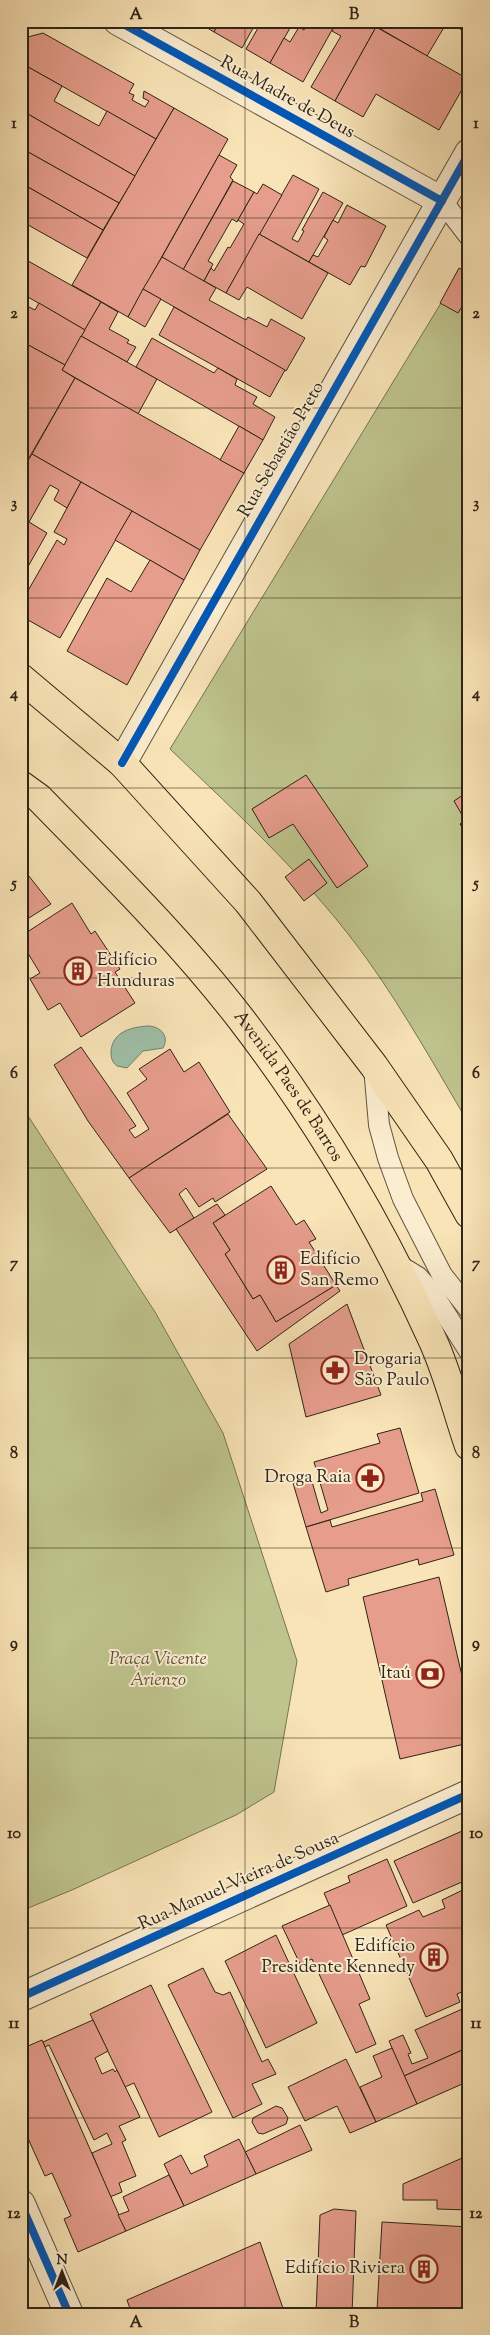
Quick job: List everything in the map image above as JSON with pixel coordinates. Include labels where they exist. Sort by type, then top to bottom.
[{"type":"main road","points":[[21,678],[122,763],[248,902],[374,1066],[439,1160],[469,1214]]},
{"type":"main road","name":"Avenida Paes de Barros","points":[[21,785],[39,798],[152,914],[241,1019],[317,1126],[374,1223],[433,1343],[469,1446]]},
{"type":"street","name":"Rua Madre de Deus","points":[[118,21],[442,201]]},
{"type":"street","name":"Rua Sebastião Preto","points":[[122,763],[469,153]]},
{"type":"street","name":"Rua Manuel Vieira de Sousa","points":[[21,1997],[469,1794]]},
{"type":"street","points":[[21,2204],[69,2314]]},
{"type":"lane","points":[[442,201],[469,236]]},
{"type":"lane","points":[[374,1066],[379,1125],[388,1158],[403,1199],[442,1275],[469,1309]]},
{"type":"lane","points":[[393,1262],[423,1282],[449,1318],[469,1351]]},
{"type":"green space","points":[[469,257],[469,1124],[396,1002],[347,933],[275,851],[170,749]]},
{"type":"green space","name":"Praça Vicente Arienzo","points":[[21,1105],[155,1312],[223,1433],[297,1661],[274,1792],[236,1815],[72,1890],[21,1911]]},
{"type":"shaded area","points":[[148,1026],[163,1032],[165,1044],[163,1048],[143,1051],[127,1068],[117,1066],[111,1054],[112,1045],[115,1040],[129,1029]]},
{"type":"building","points":[[196,21],[220,21],[214,32]]},
{"type":"building","points":[[220,21],[257,21],[242,48],[214,32]]},
{"type":"building","points":[[262,21],[294,21],[270,63],[246,49]]},
{"type":"building","points":[[309,21],[337,21],[303,82],[270,63],[284,38],[290,42],[299,27],[304,30]]},
{"type":"building","points":[[337,21],[367,21],[376,27],[335,101],[311,87],[341,36],[332,31]]},
{"type":"building","points":[[367,21],[428,21],[443,29],[427,56]]},
{"type":"building","points":[[446,21],[469,21],[469,34]]},
{"type":"building","points":[[376,27],[468,79],[439,130],[376,94],[363,117],[335,101]]},
{"type":"building","points":[[43,33],[134,84],[129,93],[134,95],[132,100],[145,107],[149,101],[143,98],[144,91],[174,108],[156,139],[21,63],[21,42],[24,38]]},
{"type":"building","points":[[21,63],[62,86],[54,101],[99,126],[107,111],[156,139],[135,176],[21,110]]},
{"type":"building","points":[[174,108],[228,139],[128,317],[72,285]]},
{"type":"building","points":[[21,110],[135,176],[119,203],[21,148]]},
{"type":"building","points":[[21,148],[119,203],[103,230],[21,183]]},
{"type":"building","points":[[219,155],[237,165],[230,177],[233,180],[183,270],[162,257]]},
{"type":"building","points":[[293,175],[319,189],[292,239],[298,242],[304,231],[302,230],[323,192],[343,203],[309,262],[259,234]]},
{"type":"building","points":[[233,181],[254,192],[237,222],[232,219],[208,261],[213,264],[204,281],[183,270]]},
{"type":"building","points":[[21,183],[103,230],[87,258],[21,221]]},
{"type":"building","points":[[263,184],[282,195],[226,293],[204,281],[211,268],[214,271],[228,247],[230,248],[244,224],[238,220],[254,192],[257,194]]},
{"type":"building","points":[[347,205],[386,226],[365,267],[361,266],[350,285],[309,262],[313,255],[318,257],[328,240],[324,237],[333,220],[338,223]]},
{"type":"building","points":[[259,234],[328,273],[302,319],[247,287],[239,300],[226,293]]},
{"type":"building","points":[[21,257],[101,302],[85,330],[21,293]]},
{"type":"building","points":[[162,257],[216,288],[209,300],[246,320],[248,317],[267,327],[271,319],[305,338],[286,371],[143,289]]},
{"type":"building","points":[[459,268],[469,274],[469,295],[458,313],[440,303]]},
{"type":"building","points":[[143,289],[161,299],[145,327],[128,317]]},
{"type":"building","points":[[101,302],[118,312],[109,329],[129,340],[127,343],[136,347],[127,362],[81,336]]},
{"type":"building","points":[[39,303],[85,330],[65,365],[21,341],[21,309],[25,305],[35,310]]},
{"type":"building","points":[[174,307],[285,370],[270,397],[159,335]]},
{"type":"building","points":[[81,336],[157,379],[138,414],[62,370]]},
{"type":"building","points":[[152,338],[214,373],[218,368],[237,379],[235,385],[257,397],[253,404],[275,417],[263,440],[136,367]]},
{"type":"building","points":[[21,341],[65,365],[62,370],[75,378],[21,472]]},
{"type":"building","points":[[75,378],[244,473],[200,550],[32,454]]},
{"type":"building","points":[[239,426],[263,440],[244,473],[220,460]]},
{"type":"building","points":[[32,454],[81,482],[67,508],[54,500],[59,490],[50,485],[29,522],[47,533],[21,579],[21,472]]},
{"type":"building","points":[[81,482],[132,511],[60,638],[21,616],[21,603],[57,540],[64,545],[67,539],[54,532]]},
{"type":"building","points":[[132,511],[200,550],[184,580],[115,540]]},
{"type":"building","points":[[150,560],[184,580],[127,685],[67,651],[107,578],[131,592]]},
{"type":"building","points":[[306,775],[368,866],[337,888],[293,824],[269,838],[252,809]]},
{"type":"building","points":[[469,791],[469,838],[460,824],[465,820],[454,801]]},
{"type":"building","points":[[309,859],[327,883],[304,901],[285,877]]},
{"type":"building","points":[[21,866],[51,904],[21,923]]},
{"type":"building","name":"Edifício Hunduras","points":[[72,903],[91,934],[95,931],[120,969],[115,972],[135,1003],[81,1037],[60,1003],[48,1010],[30,979],[40,973],[21,942],[21,936]]},
{"type":"building","points":[[81,1047],[136,1126],[129,1130],[135,1138],[149,1129],[127,1093],[147,1079],[139,1069],[170,1049],[184,1072],[199,1062],[230,1112],[129,1178],[88,1121],[54,1065]]},
{"type":"building","points":[[228,1114],[267,1169],[215,1202],[213,1198],[199,1207],[186,1188],[179,1194],[194,1218],[170,1233],[129,1178]]},
{"type":"building","name":"Edifício San Remo","points":[[271,1186],[296,1225],[304,1220],[316,1239],[309,1242],[336,1285],[276,1322],[260,1295],[253,1299],[225,1254],[230,1250],[213,1223]]},
{"type":"building","points":[[217,1204],[225,1215],[213,1223],[230,1250],[225,1254],[253,1299],[260,1295],[276,1322],[336,1285],[340,1291],[257,1351],[176,1229]]},
{"type":"building","points":[[347,1304],[381,1395],[306,1417],[289,1344]]},
{"type":"building","points":[[400,1428],[419,1493],[306,1527],[293,1483],[311,1478],[321,1513],[328,1510],[314,1462],[380,1443],[377,1434]]},
{"type":"building","points":[[435,1489],[454,1555],[419,1565],[418,1559],[348,1579],[349,1585],[326,1592],[306,1527],[330,1520],[332,1527],[423,1501],[421,1493]]},
{"type":"building","points":[[439,1577],[469,1706],[469,1743],[400,1759],[363,1597]]},
{"type":"building","points":[[469,1828],[469,1879],[413,1903],[394,1861]]},
{"type":"building","points":[[387,1859],[407,1906],[342,1935],[324,1893],[350,1882],[348,1876]]},
{"type":"building","name":"Edifício Presidente Kennedy","points":[[467,1888],[469,1892],[469,1989],[457,1994],[460,2002],[426,2017],[386,1925],[419,1910],[423,1917],[445,1908],[442,1900]]},
{"type":"building","points":[[330,1905],[370,1999],[359,2004],[376,2044],[356,2053],[312,1959],[300,1964],[282,1926]]},
{"type":"building","points":[[276,1935],[317,2023],[266,2048],[225,1961]]},
{"type":"building","points":[[203,1968],[215,1992],[223,1995],[230,1992],[262,2062],[268,2059],[276,2074],[252,2084],[262,2104],[233,2118],[168,1985]]},
{"type":"building","points":[[151,1985],[212,2112],[159,2137],[134,2083],[125,2087],[90,2014]]},
{"type":"building","points":[[469,2006],[469,2047],[404,2076],[389,2041],[403,2035],[411,2053],[408,2054],[412,2064],[428,2058],[415,2030]]},
{"type":"building","points":[[93,2020],[108,2051],[95,2058],[102,2074],[113,2069],[115,2072],[117,2070],[140,2117],[119,2126],[126,2140],[122,2142],[136,2176],[119,2183],[122,2192],[110,2197],[92,2153],[112,2144],[107,2133],[94,2140],[49,2045],[45,2047],[43,2042]]},
{"type":"building","points":[[42,2040],[126,2231],[78,2252],[64,2219],[71,2216],[52,2173],[45,2176],[21,2123],[21,2049]]},
{"type":"building","points":[[469,2047],[469,2081],[417,2104],[404,2076]]},
{"type":"building","points":[[392,2048],[417,2104],[376,2122],[360,2087],[382,2077],[373,2056]]},
{"type":"building","points":[[346,2059],[376,2122],[350,2133],[337,2106],[305,2121],[288,2087]]},
{"type":"building","points":[[276,2106],[282,2108],[288,2118],[286,2124],[263,2134],[258,2133],[252,2122],[253,2118]]},
{"type":"building","points":[[300,2125],[312,2150],[256,2174],[245,2152]]},
{"type":"building","points":[[239,2139],[256,2174],[184,2206],[164,2164],[181,2155],[191,2174],[208,2166],[204,2156]]},
{"type":"building","points":[[469,2155],[469,2210],[437,2209],[437,2200],[403,2200],[403,2184]]},
{"type":"building","points":[[169,2175],[184,2206],[126,2231],[118,2215],[129,2211],[123,2197]]},
{"type":"building","points":[[334,2209],[356,2211],[352,2314],[316,2314],[320,2215]]},
{"type":"building","name":"Edifício Riviera","points":[[382,2222],[469,2227],[469,2314],[377,2310]]},
{"type":"building","points":[[260,2242],[285,2314],[132,2314],[127,2300]]},
{"type":"cycle path","points":[[118,21],[442,201]]},
{"type":"cycle path","points":[[122,763],[469,153]]},
{"type":"cycle path","points":[[21,1997],[469,1794]]},
{"type":"cycle path","points":[[21,2204],[69,2314]]},
{"type":"place","name":"Edifício Hunduras","points":[[78,971]]},
{"type":"place","name":"Edifício San Remo","points":[[281,1270]]},
{"type":"place","name":"Drogaria São Paulo","points":[[335,1370]]},
{"type":"place","name":"Droga Raia","points":[[370,1478]]},
{"type":"place","name":"Itaú","points":[[430,1674]]},
{"type":"place","name":"Edifício Presidente Kennedy","points":[[434,1957]]},
{"type":"place","name":"Edifício Riviera","points":[[424,2269]]}]
